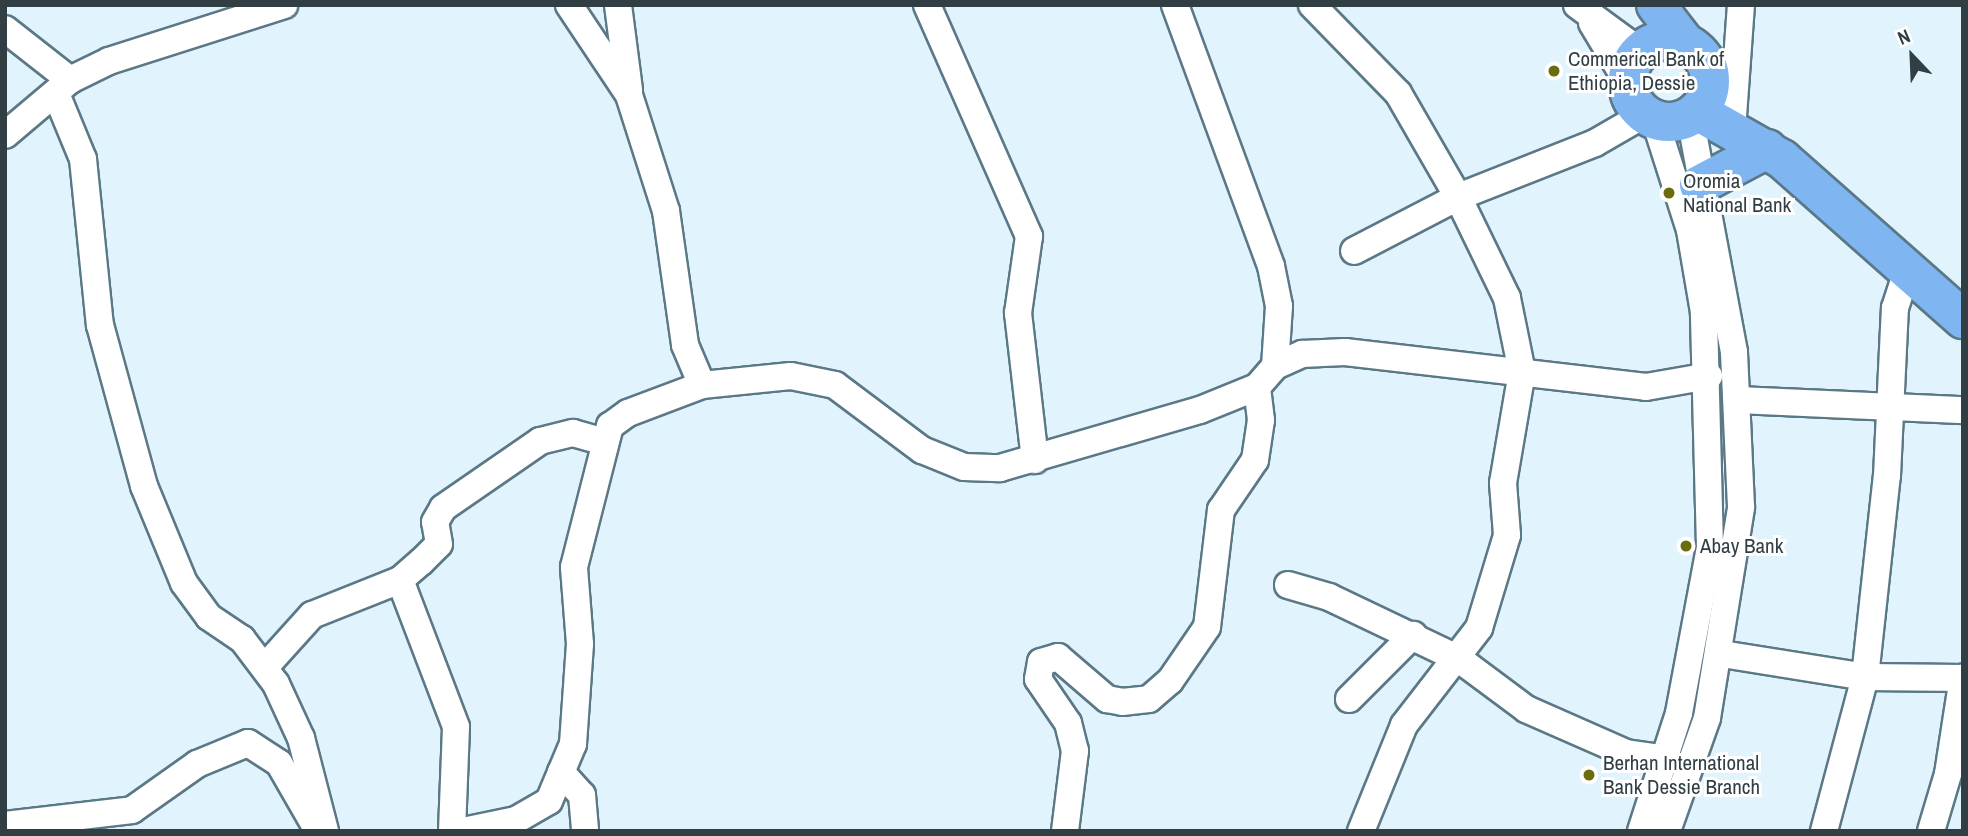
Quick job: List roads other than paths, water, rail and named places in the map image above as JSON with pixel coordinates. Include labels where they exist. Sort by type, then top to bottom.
[{"type":"highway","points":[[1638,5],[1687,103],[1963,319]]},
{"type":"highway","points":[[1656,5],[1686,44],[1707,64],[1687,103]]},
{"type":"highway","points":[[1686,44],[1687,103],[1699,185]]},
{"type":"street","points":[[5,135],[63,88],[109,61],[285,5]]},
{"type":"street","points":[[569,5],[629,95]]},
{"type":"street","points":[[618,5],[629,95],[666,211],[685,345],[702,384]]},
{"type":"street","points":[[927,5],[1028,236],[1018,313],[1035,460]]},
{"type":"street","points":[[1175,5],[1271,266],[1279,306],[1275,366]]},
{"type":"street","points":[[1292,5],[1315,9],[1398,93],[1458,197],[1507,298],[1522,372],[1503,482],[1507,536],[1500,574],[1459,659],[1404,725],[1361,831]]},
{"type":"street","points":[[1642,831],[1667,759],[1710,547],[1709,376],[1690,230],[1687,103],[1741,5]]},
{"type":"street","points":[[1582,10],[1687,103],[1699,185],[1740,400],[1741,507],[1721,654],[1707,718],[1667,831]]},
{"type":"street","points":[[5,29],[63,88],[83,159],[100,325],[144,486],[184,583],[209,617],[242,639],[265,667],[300,738],[325,831]]},
{"type":"street","points":[[1354,251],[1458,197],[1687,103]]},
{"type":"street","points":[[1824,831],[1865,677],[1890,408],[1895,308],[1906,274]]},
{"type":"street","points":[[463,831],[516,820],[549,801],[573,744],[580,644],[574,567],[610,426],[628,413],[702,384],[791,376],[835,385],[922,450],[964,467],[1000,468],[1035,460],[1257,387],[1275,366],[1302,355],[1345,352],[1646,387],[1709,376]]},
{"type":"street","points":[[1065,831],[1075,751],[1068,723],[1038,679],[1041,662],[1058,657],[1107,699],[1122,702],[1149,699],[1170,681],[1207,627],[1221,510],[1255,460],[1261,420],[1257,387]]},
{"type":"street","points":[[1740,400],[1963,410]]},
{"type":"street","points":[[265,667],[312,615],[400,580],[439,544],[435,522],[443,508],[540,441],[573,433],[605,442]]},
{"type":"street","points":[[400,580],[456,727],[452,831]]},
{"type":"street","points":[[1288,585],[1413,635],[1459,659],[1526,709],[1626,753],[1667,759]]},
{"type":"street","points":[[1349,699],[1413,635]]},
{"type":"street","points":[[1721,654],[1865,677],[1963,677],[1956,775],[1931,831]]},
{"type":"street","points":[[5,825],[132,810],[197,764],[248,743],[279,763],[318,831]]},
{"type":"street","points":[[561,772],[582,795],[585,831]]},
{"type":"place","name":"Commerical Bank of Ethiopia, Dessie","points":[[1554,71]]},
{"type":"place","name":"Oromia National Bank","points":[[1669,193]]},
{"type":"place","name":"Abay Bank","points":[[1686,546]]},
{"type":"place","name":"Berhan International Bank Dessie Branch","points":[[1589,775]]}]
